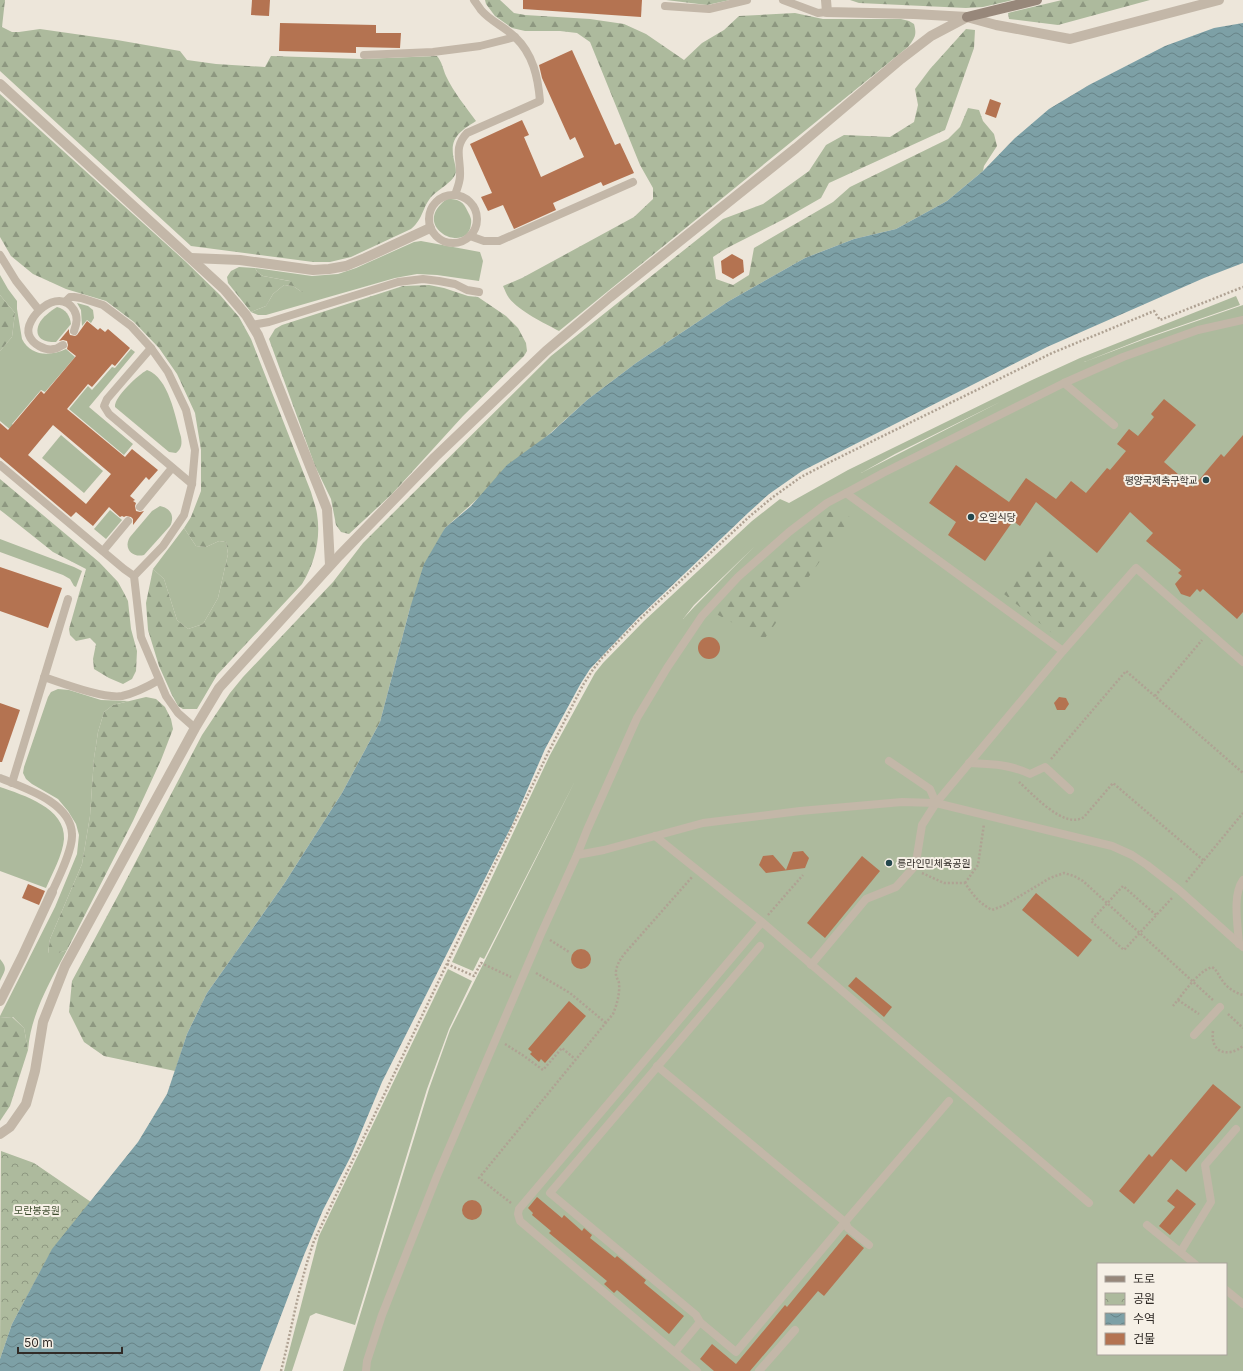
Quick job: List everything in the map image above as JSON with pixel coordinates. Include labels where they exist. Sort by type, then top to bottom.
[{"type":"street","points":[[826,0],[827,12],[967,17],[996,25],[1070,39],[1219,0]]},
{"type":"street","points":[[0,1134],[10,1127],[26,1104],[43,1022],[65,966],[195,728],[219,688],[330,565],[435,457],[546,352],[610,296],[796,148],[907,55],[931,36],[967,17],[1037,0]]},
{"type":"street","points":[[0,84],[224,289],[246,316],[258,335],[327,509],[330,565]]},
{"type":"street","points":[[191,258],[240,260],[313,270],[329,269],[346,266],[430,228]]},
{"type":"street","points":[[0,1001],[52,892]]},
{"type":"lane","points":[[455,195],[460,178],[458,152],[460,140],[467,133],[540,100],[539,81],[531,57],[515,37],[482,11],[474,0]]},
{"type":"lane","points":[[666,6],[709,9],[747,0]]},
{"type":"lane","points":[[783,0],[818,13],[827,12]]},
{"type":"lane","points":[[364,54],[433,52],[480,46],[515,37]]},
{"type":"lane","points":[[470,236],[484,241],[499,241],[633,182]]},
{"type":"lane","points":[[455,195],[462,196],[468,200],[476,211],[477,224],[474,231],[464,241],[458,243],[444,242],[438,238],[430,228],[429,214],[436,202],[442,198],[455,195]]},
{"type":"lane","points":[[0,255],[16,281],[39,310]]},
{"type":"lane","points":[[252,325],[269,322],[398,282],[423,280],[439,281],[455,284],[467,290],[479,292]]},
{"type":"lane","points":[[65,302],[70,297],[74,297],[103,305],[130,326],[151,348],[168,372],[186,410],[195,450],[192,484],[184,515],[163,546],[134,576]]},
{"type":"lane","points":[[62,345],[55,349],[48,349],[41,347],[30,338],[28,332],[30,324],[39,310],[55,301],[61,300],[65,302],[73,310],[76,316],[77,324],[74,331]]},
{"type":"lane","points":[[366,1371],[382,1315],[438,1176],[526,968],[577,855],[590,822],[637,718],[667,668],[702,616],[738,577],[789,532],[827,503],[883,473],[1064,382],[1123,357],[1198,330],[1243,320]]},
{"type":"lane","points":[[151,348],[107,400],[104,406],[109,414],[192,484]]},
{"type":"lane","points":[[1064,382],[1114,425]]},
{"type":"lane","points":[[0,466],[134,576],[142,637],[159,680],[166,696],[178,713],[195,728]]},
{"type":"lane","points":[[140,507],[172,468]]},
{"type":"lane","points":[[846,493],[1063,651]]},
{"type":"lane","points":[[104,552],[128,521]]},
{"type":"lane","points":[[811,965],[866,899],[896,887],[914,867],[918,856],[922,825],[936,803],[1063,651],[1136,568],[1242,661]]},
{"type":"lane","points":[[12,783],[68,599]]},
{"type":"lane","points":[[44,677],[100,694],[120,696],[137,692],[159,680]]},
{"type":"lane","points":[[889,761],[930,789],[936,803]]},
{"type":"lane","points":[[969,763],[999,764],[1017,768],[1030,774],[1045,767],[1070,790]]},
{"type":"lane","points":[[0,778],[35,792],[54,804],[69,822],[72,834],[68,854],[52,892]]},
{"type":"lane","points":[[577,855],[604,850],[703,823],[800,811],[902,802],[936,803],[1112,846],[1132,855],[1179,890],[1241,945]]},
{"type":"lane","points":[[654,836],[762,922],[1089,1202]]},
{"type":"lane","points":[[1241,945],[1237,896],[1240,884],[1243,880]]},
{"type":"lane","points":[[697,1371],[520,1220],[518,1214],[519,1209],[762,922]]},
{"type":"lane","points":[[760,946],[550,1193],[696,1315],[700,1322],[736,1352],[949,1101]]},
{"type":"lane","points":[[1194,1035],[1220,1006]]},
{"type":"lane","points":[[657,1066],[845,1222],[848,1228],[869,1245]]},
{"type":"lane","points":[[1181,1252],[1211,1202],[1205,1164],[1236,1128]]},
{"type":"lane","points":[[1146,1225],[1195,1263]]},
{"type":"lane","points":[[1227,1291],[1243,1304]]},
{"type":"lane","points":[[675,1352],[700,1322]]},
{"type":"lane","points":[[760,1371],[795,1330]]},
{"type":"path","points":[[1160,320],[1243,287]]},
{"type":"path","points":[[1155,696],[1209,632]]},
{"type":"path","points":[[1045,767],[1126,671],[1243,773]]},
{"type":"path","points":[[1017,768],[1014,778],[1052,812],[1059,816],[1075,820],[1080,820],[1084,817],[1112,783],[1203,860]]},
{"type":"path","points":[[1156,915],[1123,886],[1091,921],[1124,950],[1179,890],[1243,813]]},
{"type":"path","points":[[965,883],[978,865],[985,816]]},
{"type":"path","points":[[914,867],[925,875],[944,883],[965,883]]},
{"type":"path","points":[[519,1209],[479,1178],[613,1014],[617,1005],[619,993],[615,973],[618,964],[626,952],[697,870]]},
{"type":"path","points":[[965,883],[975,898],[984,906],[992,910],[1005,905],[1050,878],[1064,873],[1074,876],[1083,881],[1243,1028]]},
{"type":"path","points":[[762,922],[803,875]]},
{"type":"path","points":[[541,934],[569,952]]},
{"type":"path","points":[[447,964],[474,976],[481,963],[520,982]]},
{"type":"path","points":[[1173,1006],[1206,969],[1212,967],[1217,971],[1223,982],[1232,990],[1243,995]]},
{"type":"path","points":[[526,968],[570,993],[606,1023]]},
{"type":"path","points":[[496,1040],[524,1056],[543,1070],[562,1048],[575,1059]]},
{"type":"green space","points":[[0,0],[5,0],[2,27],[12,32],[40,29],[117,40],[180,51],[187,60],[216,64],[265,67],[271,56],[362,59],[437,56],[446,76],[460,100],[476,121],[460,132],[454,141],[453,152],[456,169],[455,175],[432,196],[415,225],[411,229],[351,257],[330,262],[313,262],[191,246],[0,71]]},
{"type":"green space","points":[[485,0],[500,0],[514,13],[525,15],[590,19],[624,24],[646,34],[684,60],[702,43],[724,30],[739,16],[795,13],[823,19],[901,19],[914,24],[915,34],[914,39],[908,47],[559,331],[519,308],[506,294],[503,286],[522,278],[634,217],[653,199],[653,188],[640,165],[590,42],[577,33],[560,31],[525,31],[512,28],[495,16],[486,4]]},
{"type":"green space","points":[[666,0],[730,0],[707,5]]},
{"type":"green space","points":[[850,0],[1013,0],[983,7],[966,8],[859,3]]},
{"type":"green space","points":[[1062,0],[1150,0],[1058,25],[1009,19],[1008,13]]},
{"type":"green space","points":[[966,29],[975,30],[974,48],[945,130],[829,183],[821,198],[786,218],[725,249],[713,257],[716,279],[733,285],[749,275],[754,248],[833,202],[850,187],[948,139],[960,127],[968,108],[979,110],[983,121],[994,134],[997,146],[984,166],[983,171],[947,201],[896,229],[854,239],[805,258],[729,301],[636,363],[587,400],[445,528],[410,608],[380,722],[342,793],[284,884],[207,993],[187,1034],[175,1071],[104,1056],[84,1042],[69,1012],[72,981],[202,735],[230,693],[243,677],[333,582],[363,543],[551,356],[723,219],[763,204],[809,171],[826,145],[844,135],[890,137],[914,122],[918,105],[915,89],[930,69]]},
{"type":"green space","points":[[0,94],[185,261],[220,295],[239,317],[251,339],[311,492],[317,511],[318,532],[314,559],[307,576],[302,584],[217,675],[197,709],[183,709],[178,706],[172,695],[159,666],[148,630],[146,603],[153,569],[164,579],[177,620],[188,629],[203,624],[218,598],[228,554],[226,542],[219,541],[206,547],[196,546],[184,528],[191,517],[201,491],[201,450],[195,413],[177,374],[159,348],[134,322],[106,301],[66,289],[33,274],[11,256],[0,237]]},
{"type":"green space","points":[[447,199],[455,199],[460,201],[466,208],[471,218],[468,233],[460,238],[452,238],[443,234],[437,228],[434,219],[437,209]]},
{"type":"green space","points":[[421,241],[480,252],[483,261],[479,281],[437,275],[417,274],[395,278],[266,315],[258,315],[251,312],[266,306],[273,294],[284,285],[293,286],[302,292],[290,281],[263,276],[258,273],[255,268],[312,276],[338,274],[356,268],[414,242]]},
{"type":"green space","points":[[239,267],[255,268],[258,273],[263,276],[305,284],[307,291],[302,292],[293,286],[284,285],[273,294],[266,306],[251,312],[228,283],[227,277],[231,271]]},
{"type":"green space","points":[[0,275],[17,301],[22,339],[26,345],[36,352],[48,354],[66,349],[75,357],[45,392],[41,390],[12,424],[15,427],[12,431],[0,421],[0,351],[12,337],[15,313],[0,295]]},
{"type":"green space","points":[[429,285],[468,296],[478,297],[506,316],[518,328],[526,343],[527,351],[524,356],[463,416],[392,494],[349,534],[341,532],[336,525],[331,499],[315,466],[269,339],[275,329],[282,325],[403,286]]},
{"type":"green space","points":[[0,295],[15,313],[12,337],[0,351]]},
{"type":"green space","name":"릉라인민체육공원","points":[[1236,296],[1240,305],[1145,338],[1084,362],[1243,305],[1243,1371],[343,1371],[429,1089],[450,1030],[575,781],[484,959],[480,957],[473,971],[452,962],[550,755],[595,673],[644,621],[752,521],[780,499],[789,503],[848,470],[1080,358]],"holes":[[[1000,402],[861,473],[895,454]],[[754,547],[695,606],[683,619],[694,605]]]},
{"type":"green space","points":[[77,303],[88,306],[93,310],[94,318],[91,323],[87,320],[82,326],[81,310]]},
{"type":"green space","points":[[57,307],[63,309],[67,313],[71,324],[56,342],[48,342],[41,339],[39,336],[39,324],[49,312]]},
{"type":"green space","points":[[131,349],[135,352],[89,407],[133,444],[124,455],[69,409],[88,386],[92,390],[112,367],[115,368]]},
{"type":"green space","points":[[147,370],[155,374],[161,381],[170,399],[181,439],[180,448],[176,453],[169,452],[115,407],[122,392],[138,376]]},
{"type":"green space","points":[[61,435],[103,471],[84,493],[42,458]]},
{"type":"green space","points":[[0,479],[99,562],[118,582],[128,601],[131,629],[137,651],[136,671],[132,679],[123,684],[94,669],[93,659],[96,644],[90,638],[76,641],[70,635],[69,629],[86,569],[53,552],[0,510]]},
{"type":"green space","points":[[160,506],[164,507],[171,513],[172,519],[170,526],[144,555],[140,556],[132,554],[128,548],[128,541],[130,537],[152,511]]},
{"type":"green space","points":[[838,509],[847,511],[850,519],[763,641],[745,629],[713,612],[743,581],[797,533],[821,516]]},
{"type":"green space","points":[[110,510],[122,520],[106,539],[94,529]]},
{"type":"green space","points":[[184,528],[196,546],[206,547],[219,541],[226,542],[228,554],[218,598],[203,624],[188,629],[177,620],[164,579],[153,569]]},
{"type":"green space","points":[[0,539],[82,571],[76,587],[70,579],[63,575],[0,552]]},
{"type":"green space","points":[[1046,544],[1100,586],[1103,594],[1099,602],[1068,635],[1063,638],[1058,638],[1004,594]]},
{"type":"green space","points":[[58,689],[69,690],[101,700],[129,701],[113,705],[104,712],[98,732],[94,758],[90,816],[82,864],[50,939],[48,953],[59,953],[67,950],[42,998],[33,1023],[28,1050],[24,1028],[13,1017],[0,1018],[0,1016],[55,907],[77,854],[79,835],[76,824],[58,799],[32,784],[26,779],[23,773],[48,697],[51,692]]},
{"type":"green space","points":[[146,697],[156,699],[165,707],[171,719],[173,729],[161,760],[133,821],[67,950],[59,953],[48,954],[50,939],[82,864],[90,816],[94,758],[98,732],[104,712],[113,705]]},
{"type":"green space","points":[[0,787],[41,804],[51,811],[63,828],[64,839],[62,851],[46,888],[0,871]]},
{"type":"green space","points":[[0,959],[5,967],[5,970],[0,981]]},
{"type":"green space","points":[[448,969],[472,981],[449,1029],[427,1089],[355,1325],[316,1313],[310,1316],[292,1371],[284,1371],[319,1236]]},
{"type":"green space","points":[[12,1017],[24,1028],[28,1050],[10,1106],[0,1121],[0,1018]]},
{"type":"green space","name":"모란봉공원","points":[[1,1151],[34,1163],[91,1202],[52,1250],[12,1324],[0,1359]]},
{"type":"water","points":[[1243,23],[1243,263],[1204,278],[1047,347],[802,471],[769,494],[748,513],[639,617],[590,669],[545,749],[512,825],[382,1082],[351,1156],[323,1210],[304,1255],[260,1371],[0,1371],[0,1359],[12,1324],[52,1249],[138,1142],[167,1094],[187,1034],[207,993],[284,884],[342,793],[380,722],[410,608],[424,564],[445,528],[471,506],[507,465],[551,433],[587,400],[636,363],[729,301],[805,258],[854,239],[896,229],[947,201],[983,171],[1015,138],[1049,109],[1089,85],[1165,46],[1214,28]]},
{"type":"building","points":[[252,0],[270,0],[269,16],[251,15]]},
{"type":"building","points":[[523,0],[642,0],[641,17],[523,9]]},
{"type":"building","points":[[280,23],[376,25],[376,33],[401,33],[400,48],[356,47],[356,53],[279,51]]},
{"type":"building","points":[[572,50],[615,145],[620,143],[634,173],[603,186],[601,182],[553,203],[556,210],[514,229],[503,205],[488,211],[481,197],[492,193],[470,144],[522,120],[529,135],[524,137],[541,177],[584,157],[575,137],[570,140],[542,78],[539,65]]},
{"type":"building","points":[[990,99],[1001,103],[996,118],[985,114]]},
{"type":"building","points":[[732,254],[743,260],[744,272],[733,279],[722,273],[721,261]]},
{"type":"building","points":[[87,321],[98,330],[100,328],[105,332],[108,329],[130,348],[115,366],[112,364],[92,387],[88,384],[67,409],[125,457],[132,449],[158,470],[149,480],[146,477],[130,496],[135,500],[133,501],[136,503],[136,511],[144,511],[133,525],[133,519],[131,517],[120,517],[109,507],[93,526],[76,512],[71,517],[0,457],[0,423],[8,430],[41,391],[44,394],[76,356],[67,349],[67,341],[59,341],[69,329],[70,335],[77,335]],"holes":[[[53,425],[111,474],[86,504],[28,455]]]},
{"type":"building","points":[[1164,399],[1196,425],[1164,462],[1193,487],[1221,454],[1224,457],[1243,435],[1243,612],[1237,619],[1203,589],[1200,592],[1197,589],[1190,597],[1181,594],[1175,584],[1182,576],[1178,573],[1181,570],[1146,541],[1153,533],[1130,512],[1097,553],[1036,502],[1020,526],[1013,521],[985,561],[948,535],[956,522],[929,503],[956,465],[1009,502],[1026,478],[1056,499],[1071,481],[1086,493],[1107,468],[1110,470],[1126,451],[1117,444],[1129,429],[1138,436],[1154,417],[1151,414]]},
{"type":"building","points":[[0,567],[62,588],[48,628],[0,611]]},
{"type":"building","points":[[709,637],[717,640],[720,648],[717,656],[709,659],[701,656],[698,648],[701,640]]},
{"type":"building","points":[[1059,697],[1066,698],[1069,704],[1065,710],[1057,710],[1054,703]]},
{"type":"building","points":[[0,703],[20,710],[2,762],[0,762]]},
{"type":"building","points":[[803,851],[809,858],[805,868],[766,873],[759,865],[763,856],[773,855],[786,870],[793,852]]},
{"type":"building","points":[[862,856],[880,871],[825,938],[807,923]]},
{"type":"building","points":[[28,884],[45,891],[39,905],[22,898]]},
{"type":"building","points":[[1036,893],[1092,940],[1078,957],[1022,910]]},
{"type":"building","points":[[581,949],[588,952],[591,959],[588,966],[581,969],[574,966],[571,959],[574,952]]},
{"type":"building","points":[[856,977],[892,1007],[884,1017],[848,986]]},
{"type":"building","points":[[569,1001],[586,1016],[545,1063],[541,1059],[539,1062],[530,1054],[532,1052],[528,1049]]},
{"type":"building","points":[[1213,1084],[1241,1107],[1186,1172],[1171,1159],[1134,1204],[1119,1191],[1149,1154],[1152,1157]]},
{"type":"building","points":[[1177,1189],[1196,1204],[1170,1235],[1159,1226],[1175,1207],[1167,1201]]},
{"type":"building","points":[[537,1197],[562,1218],[564,1215],[582,1231],[584,1228],[592,1235],[590,1238],[615,1258],[617,1256],[646,1280],[644,1283],[684,1316],[669,1334],[617,1290],[614,1293],[604,1284],[607,1281],[549,1233],[551,1231],[532,1215],[533,1213],[528,1208]]},
{"type":"building","points":[[468,1200],[476,1200],[482,1206],[482,1214],[476,1220],[468,1220],[462,1214],[462,1206]]},
{"type":"building","points":[[847,1234],[864,1248],[824,1296],[818,1291],[750,1371],[714,1371],[700,1359],[712,1344],[736,1364],[785,1305],[787,1307]]},
{"type":"place","name":"평양국제축구학교","points":[[1206,480]]},
{"type":"place","name":"오일식당","points":[[971,517]]},
{"type":"place","name":"릉라인민체육공원","points":[[889,863]]}]
